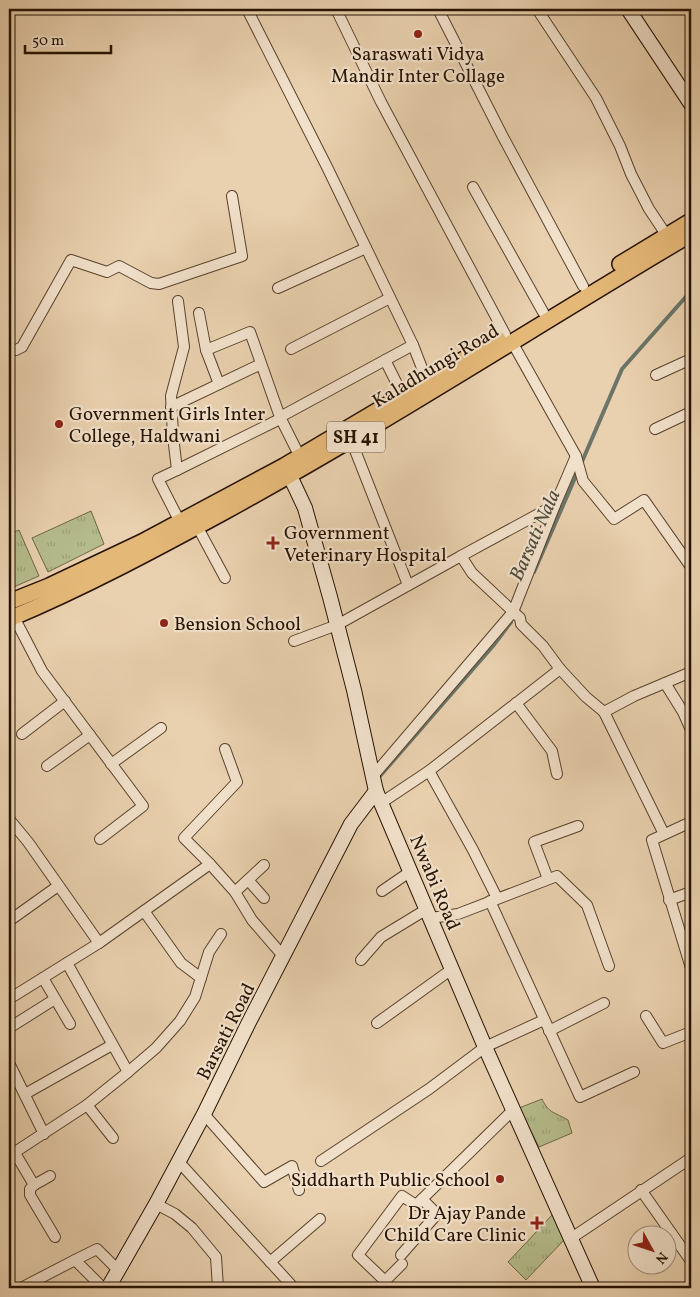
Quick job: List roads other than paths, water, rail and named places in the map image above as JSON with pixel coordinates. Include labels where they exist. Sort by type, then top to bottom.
[{"type":"main road","name":"Kaladhungi Road","points":[[670,241],[691,221]]},
{"type":"main road","name":"Kaladhungi Road","points":[[11,618],[112,571],[197,526],[287,471],[300,457],[427,381],[508,338],[670,241],[691,234]]},
{"type":"main road","name":"Kaladhungi Road","points":[[9,602],[58,582],[351,440],[441,386],[543,312],[586,290]]},
{"type":"street","points":[[247,9],[327,167],[412,345],[427,381]]},
{"type":"street","points":[[336,9],[381,102],[508,338],[577,459],[583,481],[614,519],[644,500],[691,567]]},
{"type":"street","points":[[438,9],[502,135],[586,290]]},
{"type":"street","points":[[628,9],[691,104]]},
{"type":"street","points":[[542,11],[596,98],[649,209],[670,241]]},
{"type":"street","points":[[473,187],[543,312]]},
{"type":"street","points":[[9,350],[16,350],[22,347],[71,260],[107,272],[119,266],[151,283],[159,284],[242,256],[232,196]]},
{"type":"street","points":[[278,288],[366,248]]},
{"type":"street","points":[[291,349],[390,298]]},
{"type":"street","points":[[177,470],[171,396],[184,348],[178,301]]},
{"type":"street","points":[[199,313],[206,350],[219,384]]},
{"type":"street","points":[[206,350],[250,332],[280,418],[300,457]]},
{"type":"street","points":[[180,522],[158,479],[280,418],[412,345]]},
{"type":"street","points":[[656,375],[691,359]]},
{"type":"street","points":[[385,360],[402,396]]},
{"type":"street","points":[[171,407],[261,364]]},
{"type":"street","points":[[655,429],[691,412]]},
{"type":"street","points":[[351,440],[408,585]]},
{"type":"street","points":[[373,776],[516,615],[555,505],[577,459]]},
{"type":"street","name":"Nwabi Road","points":[[287,471],[304,508],[337,625],[379,797],[485,1047],[593,1288]]},
{"type":"street","points":[[294,641],[337,625],[555,505]]},
{"type":"street","points":[[197,526],[225,578]]},
{"type":"street","points":[[461,556],[472,573],[516,615],[521,624],[543,646],[560,669],[586,697],[604,712],[664,834]]},
{"type":"street","points":[[11,618],[42,671],[144,806],[100,839]]},
{"type":"street","points":[[379,797],[429,771],[560,669]]},
{"type":"street","points":[[604,712],[691,672]]},
{"type":"street","points":[[665,683],[683,712],[691,730]]},
{"type":"street","points":[[22,734],[65,701]]},
{"type":"street","points":[[516,703],[552,751],[557,774]]},
{"type":"street","points":[[111,764],[161,728]]},
{"type":"street","points":[[47,766],[90,735]]},
{"type":"street","points":[[224,749],[238,782],[184,838],[235,892],[252,920],[284,957]]},
{"type":"street","points":[[429,771],[473,850],[544,1020],[580,1097],[634,1072]]},
{"type":"street","name":"Barsati Road","points":[[108,1288],[179,1162],[351,824],[379,797]]},
{"type":"street","points":[[9,819],[99,943]]},
{"type":"street","points":[[691,822],[652,840],[669,900],[690,957],[691,968]]},
{"type":"street","points":[[548,879],[534,842],[578,826]]},
{"type":"street","points":[[9,999],[99,943],[210,864]]},
{"type":"street","points":[[235,892],[264,865]]},
{"type":"street","points":[[382,891],[411,871]]},
{"type":"street","points":[[361,960],[381,937],[429,913],[458,914],[557,876],[587,905],[609,966]]},
{"type":"street","points":[[248,880],[264,898]]},
{"type":"street","points":[[9,921],[58,886]]},
{"type":"street","points":[[669,900],[691,892]]},
{"type":"street","points":[[144,911],[181,963],[201,978]]},
{"type":"street","points":[[34,1185],[12,1155],[87,1105],[156,1048],[180,1021],[195,997],[209,952],[221,934]]},
{"type":"street","points":[[67,963],[128,1072]]},
{"type":"street","points":[[377,1023],[452,969]]},
{"type":"street","points":[[43,978],[70,1024]]},
{"type":"street","points":[[9,1028],[55,999]]},
{"type":"street","points":[[549,1031],[604,1003]]},
{"type":"street","points":[[646,1016],[663,1042],[691,1032]]},
{"type":"street","points":[[321,1161],[429,1089],[485,1047],[544,1020]]},
{"type":"street","points":[[25,1094],[112,1045]]},
{"type":"street","points":[[9,1065],[44,1134]]},
{"type":"street","points":[[87,1105],[113,1138]]},
{"type":"street","points":[[422,1199],[437,1214],[385,1281],[358,1255],[402,1196],[416,1205],[422,1199],[513,1110]]},
{"type":"street","points":[[204,1114],[264,1182],[292,1166],[299,1190]]},
{"type":"street","points":[[570,1239],[691,1158]]},
{"type":"street","points":[[179,1162],[294,1288]]},
{"type":"street","points":[[50,1176],[34,1185],[30,1189],[30,1194],[55,1237]]},
{"type":"street","points":[[641,1190],[691,1261]]},
{"type":"street","points":[[156,1204],[175,1214],[192,1228],[216,1257],[218,1288]]},
{"type":"street","points":[[270,1262],[320,1219]]},
{"type":"street","points":[[21,1288],[97,1250],[118,1270]]},
{"type":"street","points":[[75,1260],[103,1288]]},
{"type":"waterway","name":"Barsati Nala","points":[[581,464],[622,369],[691,291]]},
{"type":"waterway","name":"Barsati Nala","points":[[534,572],[578,471]]},
{"type":"waterway","name":"Barsati Nala","points":[[380,776],[493,646],[511,622]]},
{"type":"place","name":"Saraswati Vidya Mandir Inter Collage","points":[[418,34]]},
{"type":"place","name":"Government Girls Inter College, Haldwani","points":[[59,424]]},
{"type":"place","name":"Government Veterinary Hospital","points":[[273,543]]},
{"type":"place","name":"Bension School","points":[[164,623]]},
{"type":"place","name":"Siddharth Public School","points":[[500,1179]]},
{"type":"place","name":"Dr Ajay Pande Child Care Clinic","points":[[537,1223]]}]
